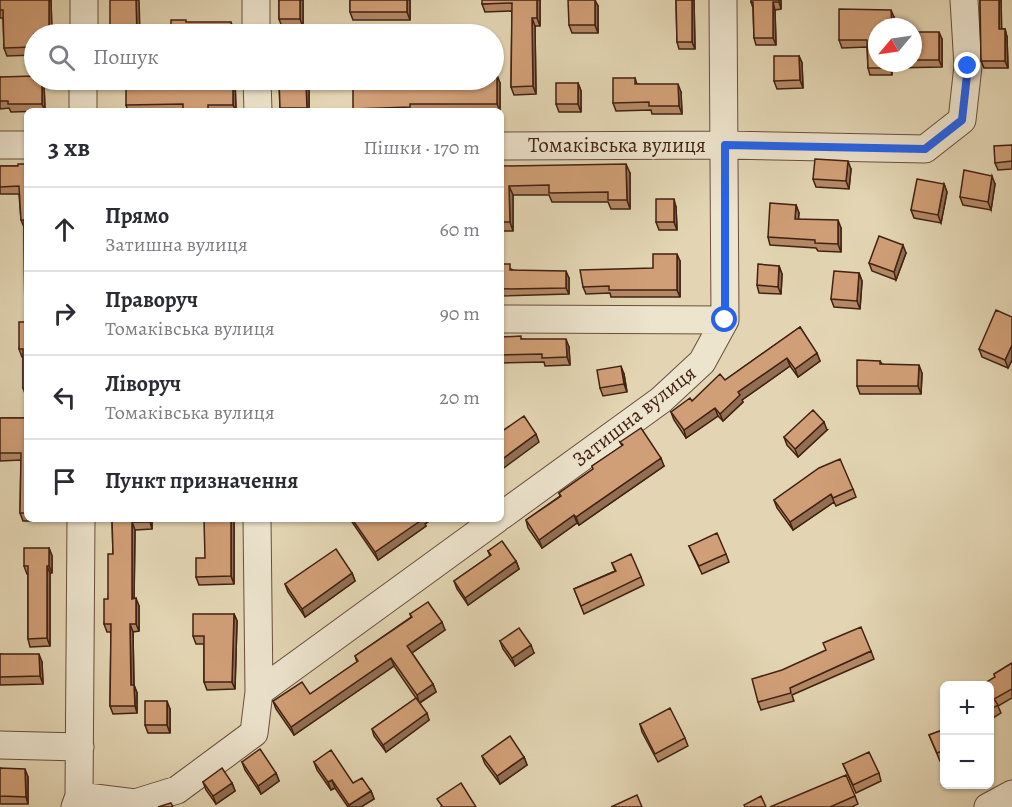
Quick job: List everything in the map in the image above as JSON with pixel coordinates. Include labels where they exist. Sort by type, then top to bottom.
[{"type":"street","points":[[84,0],[84,24]]},
{"type":"street","points":[[256,0],[256,24]]},
{"type":"street","name":"Затишна вулиця","points":[[504,514],[661,400],[702,362],[725,320],[723,0]]},
{"type":"street","name":"Томаківська вулиця","points":[[504,146],[725,145],[925,149],[962,120],[968,66],[964,0]]},
{"type":"street","points":[[83,90],[83,108]]},
{"type":"street","points":[[257,90],[258,108]]},
{"type":"street","points":[[0,145],[24,145]]},
{"type":"street","points":[[504,319],[725,320]]},
{"type":"street","points":[[81,522],[80,747],[77,801],[135,803],[177,790],[254,733],[259,692],[257,522]]},
{"type":"street","points":[[259,692],[493,522]]},
{"type":"street","points":[[0,745],[80,747]]},
{"type":"street","points":[[988,807],[1012,794]]},
{"type":"building","points":[[0,0],[49,0],[49,24],[24,24],[24,47],[4,48],[3,10],[0,10]]},
{"type":"building","points":[[110,0],[136,0],[137,24],[110,24]]},
{"type":"building","points":[[279,0],[300,0],[300,19],[279,19]]},
{"type":"building","points":[[350,0],[407,0],[407,12],[350,12]]},
{"type":"building","points":[[482,0],[537,0],[537,18],[532,18],[533,86],[511,87],[512,3],[482,4]]},
{"type":"building","points":[[568,0],[595,0],[595,25],[569,25]]},
{"type":"building","points":[[676,0],[692,0],[692,42],[677,42]]},
{"type":"building","points":[[751,0],[779,0],[779,2],[773,2],[773,38],[754,38],[753,2]]},
{"type":"building","points":[[980,0],[999,0],[999,29],[1005,29],[1005,61],[981,61]]},
{"type":"building","points":[[839,9],[891,10],[891,18],[868,18],[868,68],[867,40],[839,40]]},
{"type":"building","points":[[171,20],[186,20],[186,22],[231,22],[231,24],[171,24]]},
{"type":"building","points":[[922,32],[939,32],[939,60],[922,60]]},
{"type":"building","points":[[774,56],[799,56],[800,80],[774,81]]},
{"type":"building","points":[[24,76],[24,90],[42,90],[42,104],[8,104],[8,101],[0,101],[0,77]]},
{"type":"building","points":[[613,78],[635,78],[635,84],[678,84],[679,106],[649,106],[649,102],[613,103]]},
{"type":"building","points":[[556,83],[578,83],[578,104],[556,104]]},
{"type":"building","points":[[126,90],[233,90],[233,105],[183,108],[183,104],[126,105]]},
{"type":"building","points":[[279,90],[306,90],[307,108],[280,108]]},
{"type":"building","points":[[353,90],[497,90],[497,104],[410,104],[410,107],[353,108]]},
{"type":"building","points":[[1012,145],[1012,161],[995,163],[994,146]]},
{"type":"building","points":[[815,159],[848,161],[846,181],[813,179]]},
{"type":"building","points":[[18,164],[24,164],[24,220],[21,220],[19,186],[0,187],[0,166],[18,166]]},
{"type":"building","points":[[626,164],[627,200],[608,200],[608,192],[549,193],[549,185],[509,186],[510,222],[504,222],[504,166]]},
{"type":"building","points":[[964,170],[992,176],[988,202],[960,197]]},
{"type":"building","points":[[917,179],[944,184],[938,215],[911,210]]},
{"type":"building","points":[[656,199],[674,199],[674,222],[656,222]]},
{"type":"building","points":[[770,203],[796,205],[795,219],[838,220],[838,244],[768,237]]},
{"type":"building","points":[[879,236],[903,245],[894,272],[869,263]]},
{"type":"building","points":[[653,254],[677,254],[677,290],[609,290],[609,286],[583,287],[580,270],[653,268]]},
{"type":"building","points":[[504,264],[510,264],[510,270],[566,271],[566,288],[504,289]]},
{"type":"building","points":[[758,264],[779,266],[778,287],[757,285]]},
{"type":"building","points":[[834,271],[859,273],[857,301],[831,299]]},
{"type":"building","points":[[996,310],[1012,317],[1012,345],[1005,360],[979,349]]},
{"type":"building","points":[[19,322],[24,322],[24,388],[23,349],[19,349]]},
{"type":"building","points":[[800,327],[817,353],[795,369],[787,358],[738,392],[740,395],[720,414],[715,408],[684,430],[671,412],[690,398],[692,401],[720,374],[725,380]]},
{"type":"building","points":[[504,337],[566,339],[567,357],[542,358],[542,354],[504,355]]},
{"type":"building","points":[[857,360],[880,361],[880,364],[919,365],[918,386],[857,386]]},
{"type":"building","points":[[621,366],[624,384],[600,388],[597,370]]},
{"type":"building","points":[[813,410],[824,422],[795,449],[784,437]]},
{"type":"building","points":[[524,416],[536,434],[504,458],[504,430]]},
{"type":"building","points":[[0,418],[24,418],[24,513],[20,513],[21,453],[0,453]]},
{"type":"building","points":[[641,428],[661,458],[539,540],[526,520],[561,496],[559,493],[593,469],[592,466],[623,445],[620,442]]},
{"type":"building","points":[[840,459],[853,489],[833,498],[831,494],[790,522],[774,500],[819,468]]},
{"type":"building","points":[[112,522],[132,522],[132,599],[136,598],[136,624],[130,624],[131,685],[134,685],[135,706],[110,706],[111,624],[104,624],[104,599],[108,599],[108,554],[113,554]]},
{"type":"building","points":[[204,522],[231,522],[231,576],[196,577],[196,558],[205,558]]},
{"type":"building","points":[[354,522],[419,522],[375,552]]},
{"type":"building","points":[[717,533],[726,554],[699,566],[689,546]]},
{"type":"building","points":[[502,541],[516,561],[465,598],[454,581],[491,555],[488,551]]},
{"type":"building","points":[[24,548],[49,548],[47,638],[28,639],[28,566],[24,566]]},
{"type":"building","points":[[336,549],[352,573],[302,609],[285,584]]},
{"type":"building","points":[[631,554],[641,577],[581,606],[574,589],[616,571],[612,563]]},
{"type":"building","points":[[428,602],[442,622],[407,646],[433,684],[417,695],[391,658],[291,727],[273,701],[302,682],[310,694],[358,661],[355,656],[412,617],[410,614]]},
{"type":"building","points":[[193,614],[234,614],[232,682],[204,682],[204,636],[193,636]]},
{"type":"building","points":[[861,627],[871,651],[790,688],[791,693],[758,702],[752,679],[782,670],[826,650],[823,643]]},
{"type":"building","points":[[519,628],[531,645],[512,658],[500,641]]},
{"type":"building","points":[[0,654],[39,654],[40,676],[0,677]]},
{"type":"building","points":[[1012,663],[1012,689],[994,699],[994,681],[988,681],[995,677],[994,674]]},
{"type":"building","points":[[416,698],[427,713],[383,745],[372,729]]},
{"type":"building","points":[[145,701],[167,701],[167,725],[145,725]]},
{"type":"building","points":[[670,708],[685,738],[655,754],[640,724]]},
{"type":"building","points":[[940,731],[940,752],[937,753],[929,735]]},
{"type":"building","points":[[510,736],[524,757],[497,776],[482,756]]},
{"type":"building","points":[[260,749],[276,773],[258,786],[242,762]]},
{"type":"building","points":[[331,750],[353,783],[362,778],[371,791],[349,805],[332,780],[328,782],[314,762]]},
{"type":"building","points":[[869,752],[879,773],[853,785],[843,764]]},
{"type":"building","points":[[0,768],[25,769],[26,797],[0,796]]},
{"type":"building","points":[[222,768],[232,783],[213,796],[203,782]]},
{"type":"building","points":[[846,775],[855,796],[830,807],[770,807]]},
{"type":"building","points":[[461,783],[476,807],[441,807],[437,799]]},
{"type":"building","points":[[637,795],[642,807],[611,807]]},
{"type":"building","points":[[761,796],[766,807],[745,807],[744,805]]},
{"type":"building","points":[[171,803],[173,807],[158,807]]},
{"type":"route","points":[[725,320],[725,145],[925,149],[962,120],[968,66]]}]
